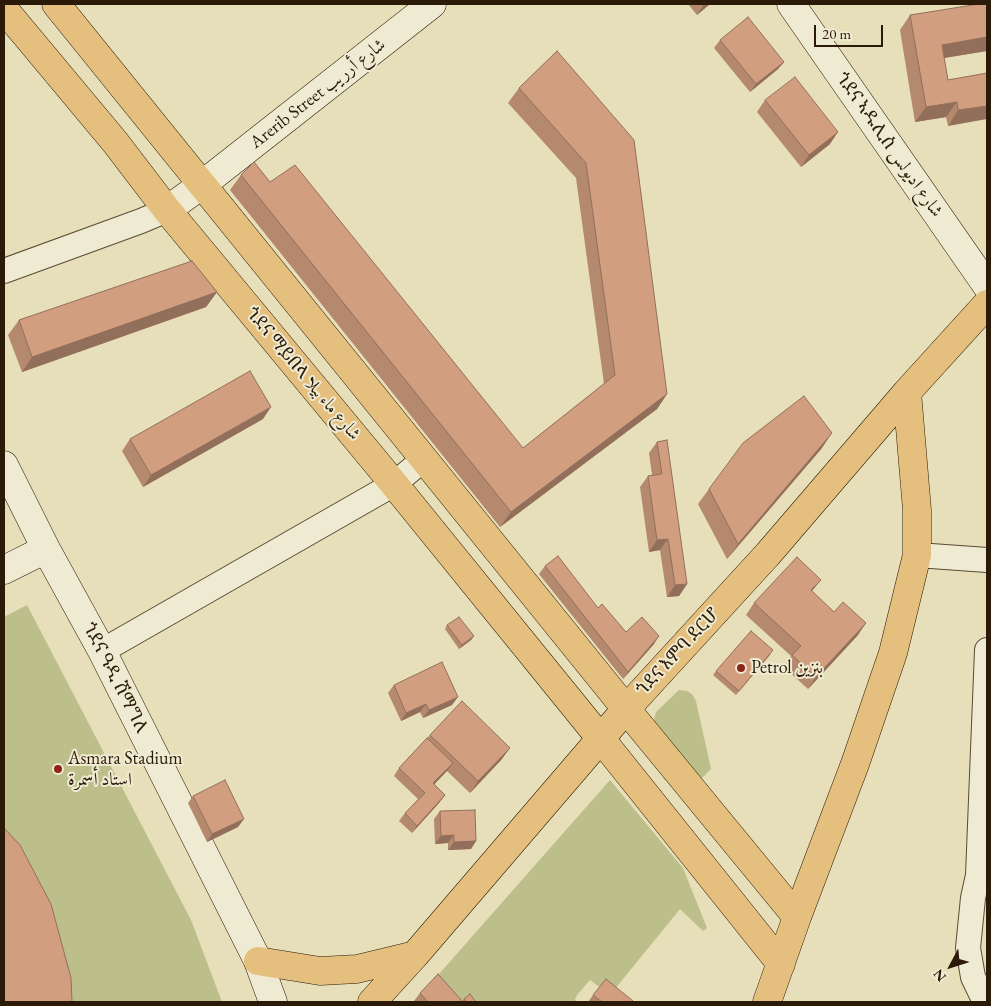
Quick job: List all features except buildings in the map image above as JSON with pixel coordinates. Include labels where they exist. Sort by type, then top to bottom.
[{"type":"main road","points":[[56,4],[797,918]]},
{"type":"main road","name":"ጎደና ማይበላ شارع ماء بيلا","points":[[4,9],[115,142],[167,210],[394,484],[601,739],[780,964]]},
{"type":"main road","points":[[115,142],[149,117]]},
{"type":"main road","name":"ጎደና እምባ ደርሆ","points":[[372,1002],[415,955],[626,709],[768,554],[907,392],[987,304]]},
{"type":"main road","points":[[767,1002],[855,764],[893,654],[917,556],[917,510],[907,392]]},
{"type":"main road","points":[[258,961],[320,971],[357,969],[415,955]]},
{"type":"street","name":"Arerib Street شارع أرريب","points":[[167,210],[203,184],[432,4]]},
{"type":"street","name":"ጎደና ኣዱሊስ شارع اديولس","points":[[791,4],[987,286]]},
{"type":"street","points":[[4,271],[167,210]]},
{"type":"street","points":[[102,650],[394,484],[424,459]]},
{"type":"street","name":"ጎደና ዓዲ ሽማግለ","points":[[4,465],[46,549],[102,650],[258,961],[273,1002]]},
{"type":"street","points":[[4,570],[46,549]]},
{"type":"street","points":[[917,556],[987,560]]},
{"type":"street","points":[[985,1002],[973,978],[968,948],[972,907],[982,870],[987,650]]},
{"type":"green space","name":"Asmara Stadium استاد أسمرة","points":[[27,605],[191,920],[222,1002],[4,1002],[4,617]]},
{"type":"green space","points":[[679,690],[692,694],[696,701],[711,769],[701,779],[696,778],[655,727],[654,719],[656,712]]},
{"type":"green space","points":[[610,780],[683,868],[707,928],[703,931],[680,909],[610,995],[590,980],[577,995],[575,1000],[577,1002],[451,1002],[432,982]]},
{"type":"place","name":"Petrol بنزين","points":[[741,668]]},
{"type":"place","name":"Asmara Stadium استاد أسمرة","points":[[58,769]]}]
